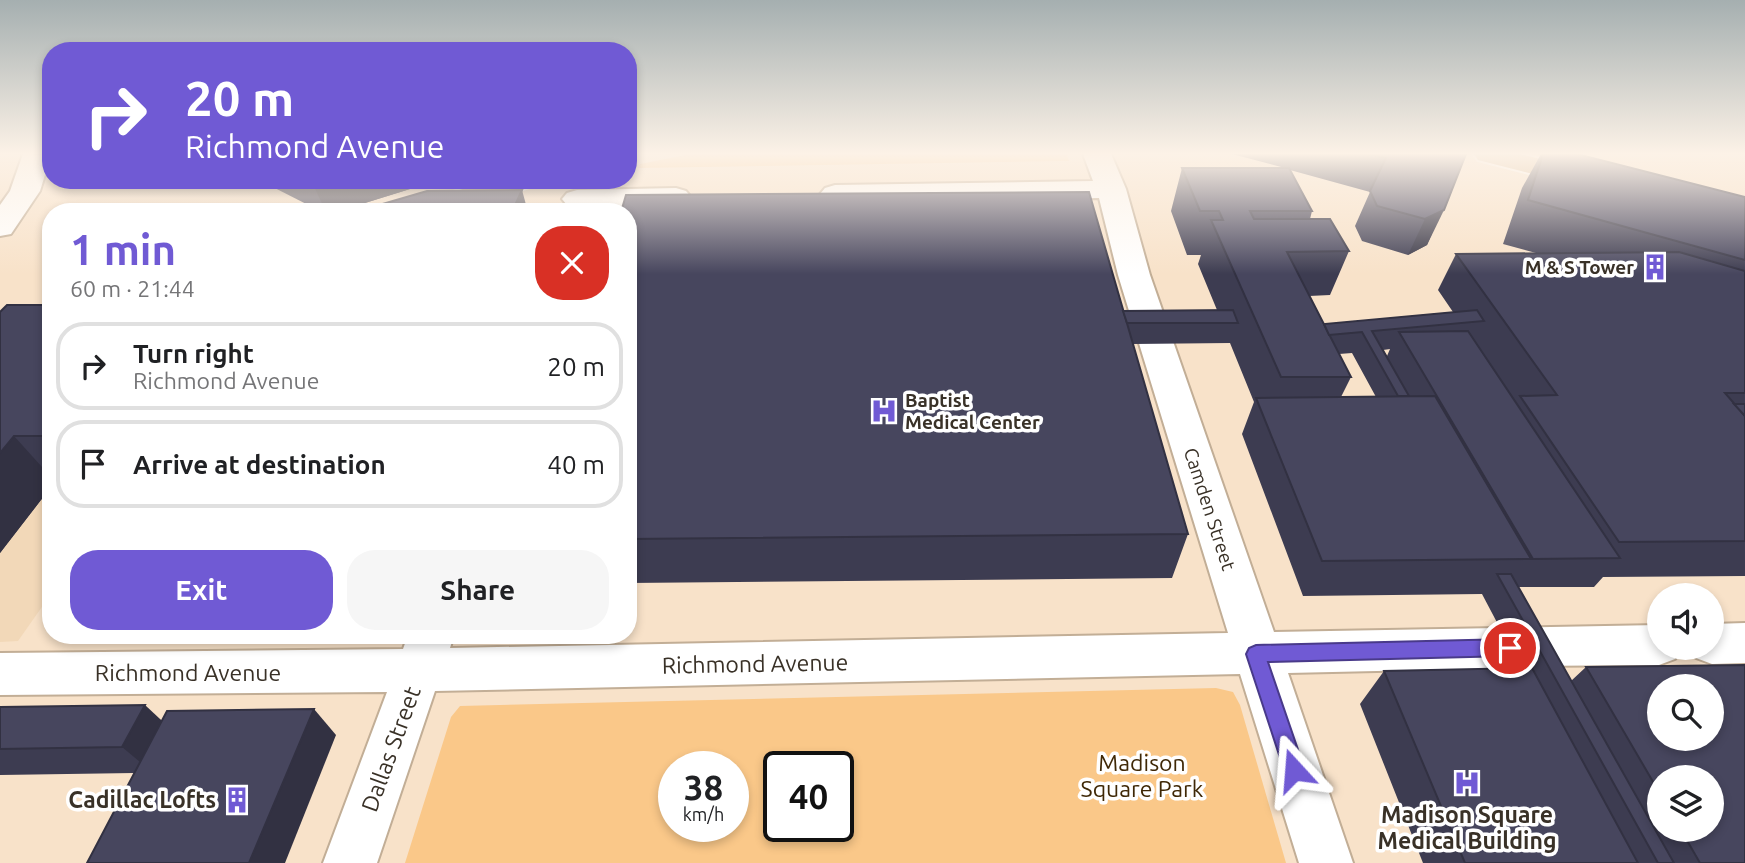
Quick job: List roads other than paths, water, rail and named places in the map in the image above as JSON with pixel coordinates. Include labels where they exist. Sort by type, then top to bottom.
[{"type":"main road","points":[[449,203],[477,194]]},
{"type":"street","points":[[0,227],[23,194]]},
{"type":"street","points":[[810,195],[819,194]]},
{"type":"street","name":"Camden Street","points":[[1111,194],[1134,275],[1256,654],[1326,863]]},
{"type":"street","points":[[577,197],[698,197]]},
{"type":"street","points":[[1724,644],[1745,643]]},
{"type":"street","name":"Richmond Avenue","points":[[0,674],[425,653],[1256,654],[1647,645]]},
{"type":"street","name":"Dallas Street","points":[[350,863],[425,653]]},
{"type":"place","name":"M & S Tower","points":[[1655,267]]},
{"type":"place","name":"Baptist Medical Center","points":[[884,411]]},
{"type":"place","name":"Madison Square Medical Building","points":[[1467,783]]},
{"type":"place","name":"Cadillac Lofts","points":[[237,800]]},
{"type":"park label","name":"Madison Square Park","points":[[1142,776]]}]
